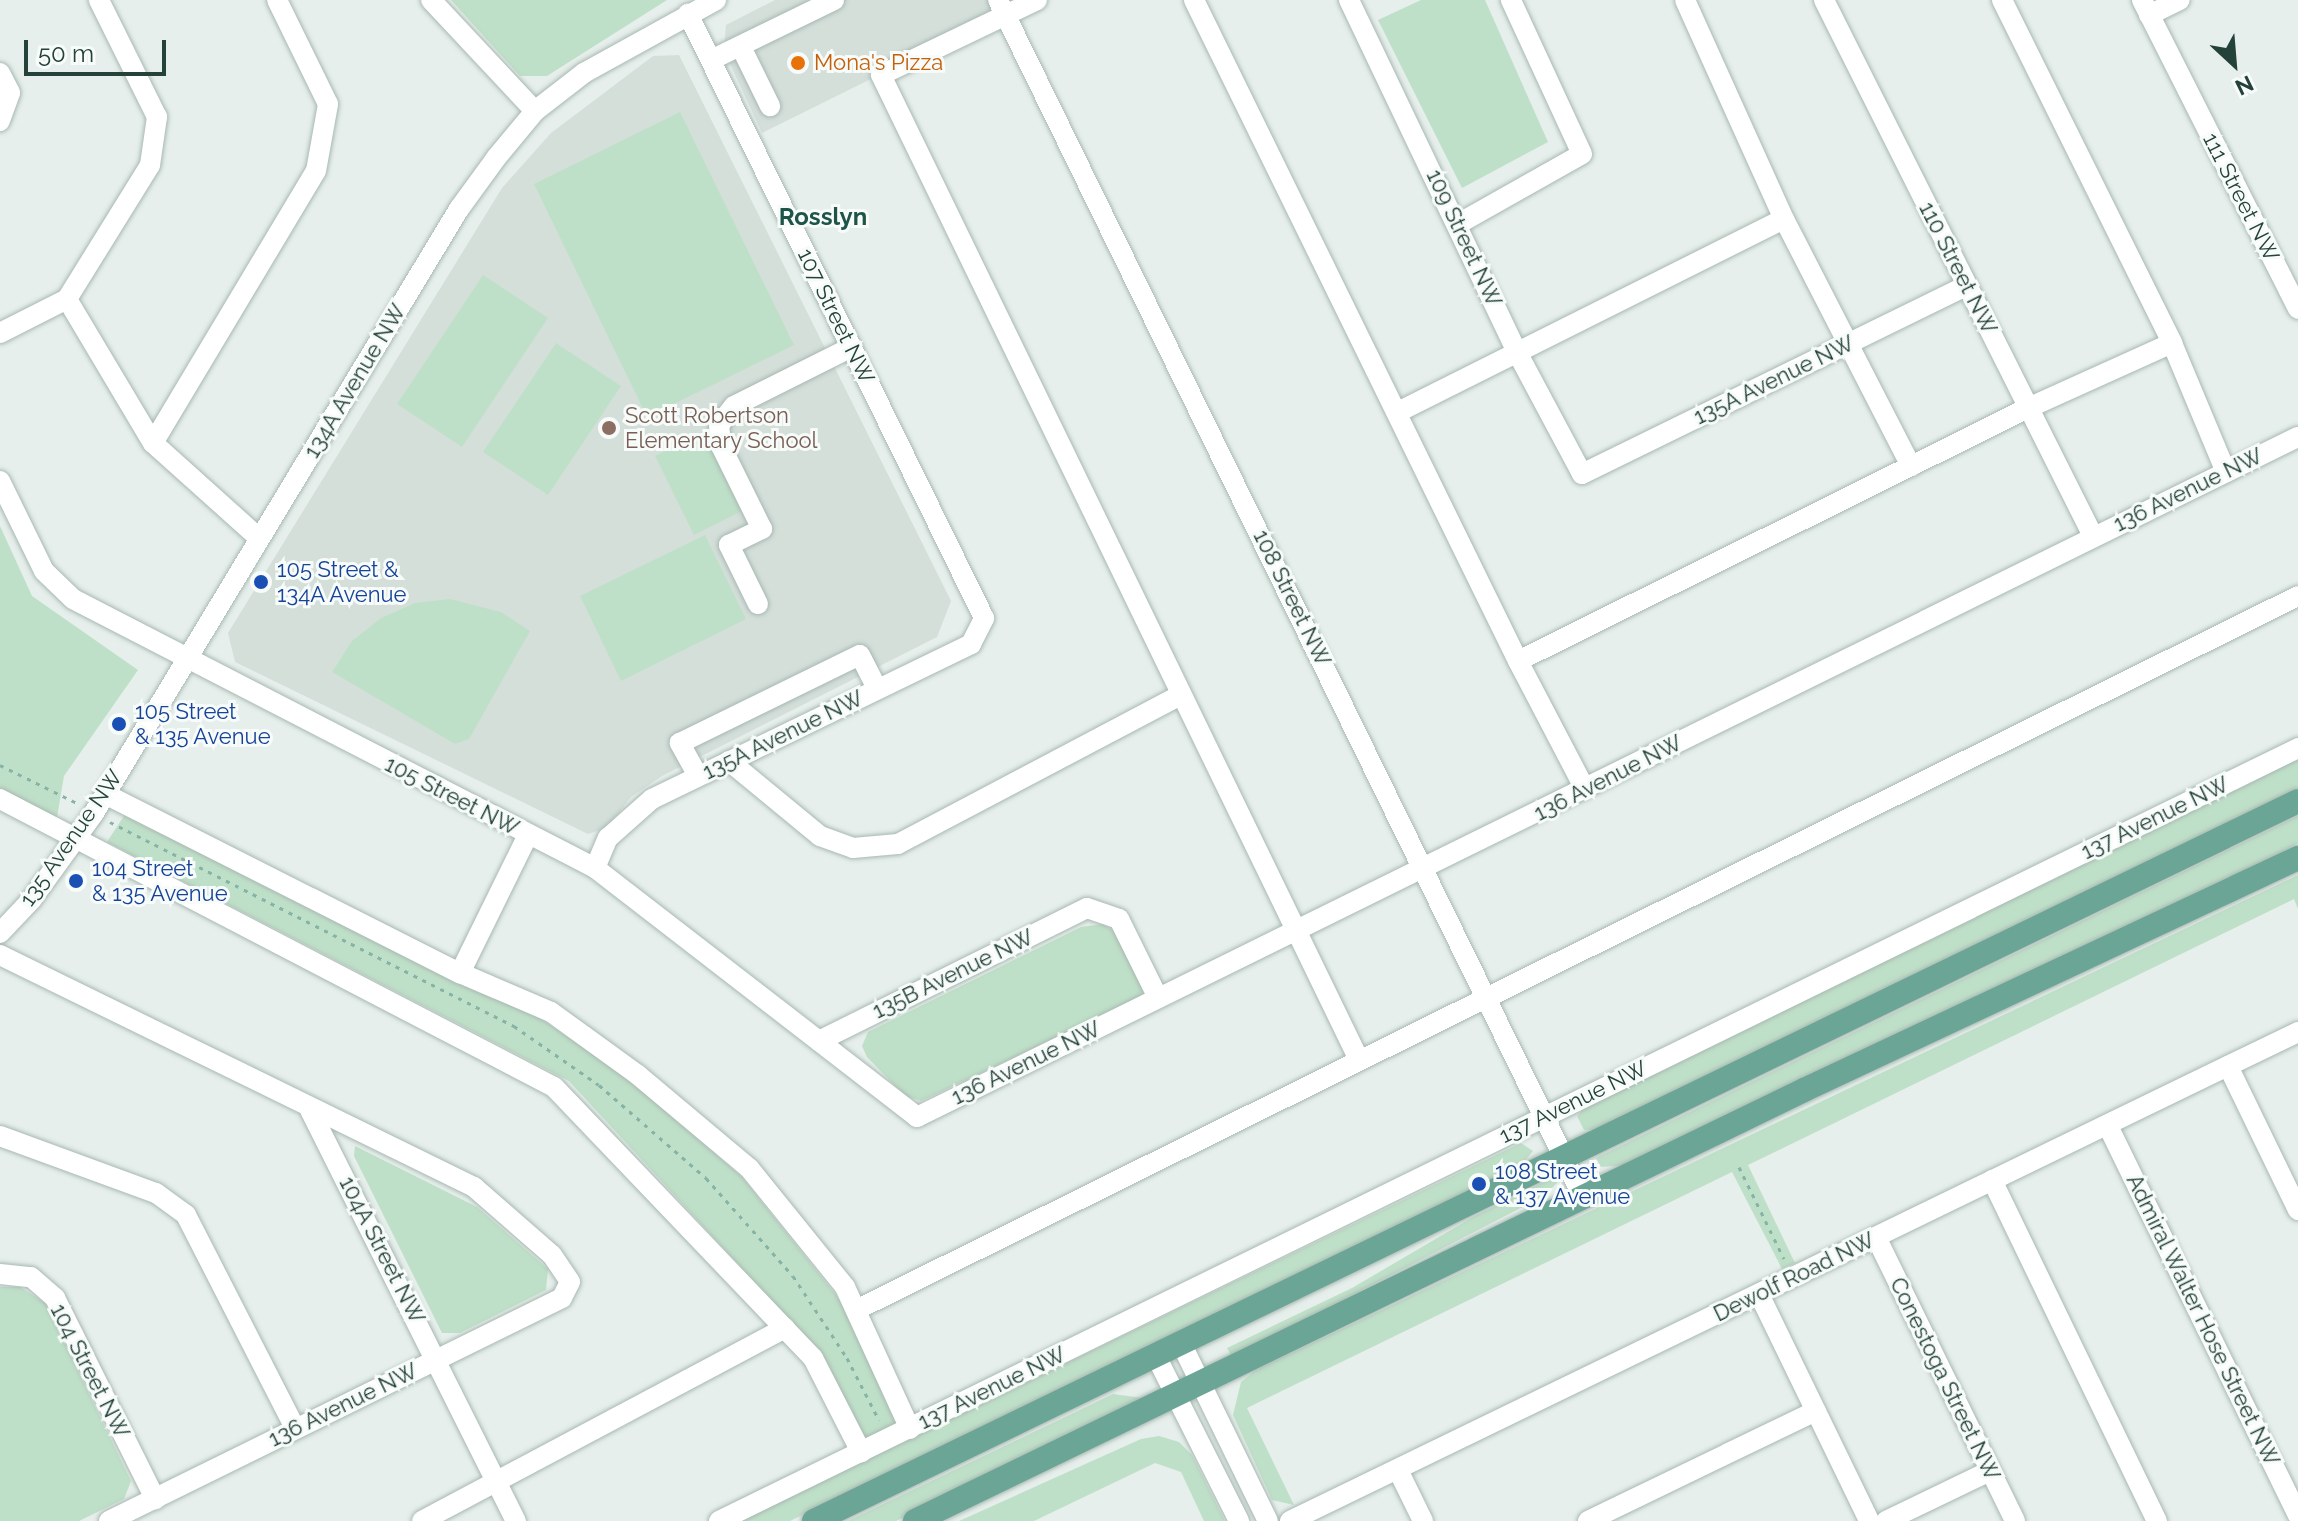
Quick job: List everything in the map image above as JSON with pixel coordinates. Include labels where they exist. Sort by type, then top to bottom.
[{"type":"main road","name":"137 Avenue NW","points":[[814,1521],[2298,801]]},
{"type":"main road","points":[[915,1521],[1583,1197],[2298,858]]},
{"type":"street","points":[[0,333],[67,299],[150,165],[157,117],[99,0]]},
{"type":"street","points":[[153,443],[316,171],[328,104],[277,0]]},
{"type":"street","points":[[431,0],[535,111]]},
{"type":"street","name":"134A Avenue NW","points":[[186,658],[459,209],[535,111],[584,73],[716,0]]},
{"type":"street","points":[[711,60],[834,0]]},
{"type":"street","points":[[1037,0],[1002,8],[881,75],[1179,696],[1299,931],[1359,1060]]},
{"type":"street","points":[[1194,0],[1400,411],[1518,661],[1585,789]]},
{"type":"street","name":"109 Street NW","points":[[1349,0],[1518,354],[1582,474]]},
{"type":"street","points":[[1458,224],[1582,154],[1511,0]]},
{"type":"street","points":[[1685,0],[1784,219],[1911,466]]},
{"type":"street","name":"110 Street NW","points":[[1824,0],[2093,536]]},
{"type":"street","points":[[2002,0],[2172,343],[2226,472]]},
{"type":"street","points":[[2146,8],[2180,0]]},
{"type":"street","name":"108 Street NW","points":[[1002,8],[1583,1197]]},
{"type":"street","name":"111 Street NW","points":[[2146,8],[2298,309]]},
{"type":"street","name":"107 Street NW","points":[[688,14],[984,618]]},
{"type":"street","points":[[741,47],[770,106]]},
{"type":"street","points":[[0,73],[10,93],[0,121]]},
{"type":"street","points":[[1400,411],[1784,219]]},
{"type":"street","name":"135A Avenue NW","points":[[1582,474],[1966,286]]},
{"type":"street","points":[[67,299],[153,443],[259,538]]},
{"type":"street","points":[[1518,661],[2028,408],[2172,343]]},
{"type":"street","points":[[758,604],[729,545],[762,529],[721,446],[719,425],[734,406],[852,347]]},
{"type":"street","name":"136 Avenue NW","points":[[917,1117],[1426,871],[2093,536],[2298,437]]},
{"type":"street","name":"105 Street NW","points":[[0,481],[44,571],[73,599],[595,868],[917,1117]]},
{"type":"street","points":[[856,1310],[2298,596]]},
{"type":"street","name":"135A Avenue NW","points":[[595,868],[608,838],[652,799],[971,644],[984,618]]},
{"type":"street","points":[[698,776],[680,743],[860,655],[877,689]]},
{"type":"street","name":"135 Avenue NW","points":[[0,933],[76,838],[186,658]]},
{"type":"street","points":[[729,761],[820,836],[853,848],[898,844],[1179,696]]},
{"type":"street","name":"137 Avenue NW","points":[[719,1521],[2298,748]]},
{"type":"street","points":[[105,794],[460,973],[551,1012],[638,1075],[749,1168],[845,1287],[910,1429]]},
{"type":"street","points":[[0,799],[554,1087],[813,1358],[861,1452]]},
{"type":"street","points":[[460,973],[528,835]]},
{"type":"street","name":"135B Avenue NW","points":[[819,1041],[1087,908],[1119,919],[1158,998]]},
{"type":"street","points":[[0,955],[310,1110]]},
{"type":"street","name":"Dewolf Road NW","points":[[1290,1521],[2298,1032]]},
{"type":"street","points":[[2228,1066],[2298,1210]]},
{"type":"street","name":"136 Avenue NW","points":[[109,1521],[562,1298],[570,1282],[552,1255],[474,1187],[310,1110]]},
{"type":"street","name":"104A Street NW","points":[[310,1110],[438,1358],[516,1521]]},
{"type":"street","name":"Admiral Walter Hose Street NW","points":[[2108,1126],[2298,1515]]},
{"type":"street","points":[[0,1136],[156,1193],[186,1215],[295,1428]]},
{"type":"street","points":[[1992,1180],[2157,1521]]},
{"type":"street","name":"Conestoga Street NW","points":[[1876,1237],[2015,1521]]},
{"type":"street","name":"104 Street NW","points":[[0,1274],[31,1277],[55,1298],[155,1499]]},
{"type":"street","points":[[1759,1294],[1869,1521]]},
{"type":"street","points":[[422,1521],[497,1484],[785,1328]]},
{"type":"street","points":[[1181,1343],[1268,1521]]},
{"type":"street","points":[[1156,1356],[1239,1521]]},
{"type":"street","points":[[1588,1521],[1816,1411]]},
{"type":"street","points":[[1398,1470],[1423,1521]]},
{"type":"street","points":[[1886,1521],[1990,1471]]},
{"type":"path","points":[[1739,1167],[1793,1277]]},
{"type":"shaded area","points":[[775,0],[1030,0],[762,133],[724,51],[726,25]]},
{"type":"shaded area","name":"Scott Robertson Elementary School","points":[[679,55],[951,601],[937,637],[662,776],[631,797],[607,828],[588,834],[235,662],[228,633],[502,188],[551,133],[653,56]]},
{"type":"green space","points":[[451,0],[667,0],[547,76],[520,76]]},
{"type":"green space","points":[[1421,0],[1485,0],[1548,142],[1462,188],[1378,20]]},
{"type":"green space","points":[[680,112],[794,345],[647,417],[534,184]]},
{"type":"green space","points":[[483,275],[548,318],[462,447],[397,404]]},
{"type":"green space","points":[[556,343],[621,386],[548,495],[483,452]]},
{"type":"green space","points":[[707,430],[746,509],[694,535],[655,456]]},
{"type":"green space","points":[[0,526],[32,596],[138,670],[64,776],[57,817],[0,791]]},
{"type":"green space","points":[[705,535],[746,619],[621,681],[580,596]]},
{"type":"green space","points":[[450,599],[501,612],[530,631],[469,739],[455,744],[332,672],[352,641],[381,618],[415,603]]},
{"type":"green space","points":[[2298,756],[2298,789],[1599,1129],[1584,1130],[1577,1116],[1584,1108]]},
{"type":"green space","points":[[135,799],[529,1011],[622,1073],[742,1177],[839,1299],[900,1424],[864,1441],[812,1344],[569,1081],[107,842]]},
{"type":"green space","points":[[2298,816],[2298,843],[2244,873],[1628,1165],[1601,1167],[1596,1158]]},
{"type":"green space","points":[[2298,875],[2298,909],[2294,899],[1748,1165],[1795,1263],[1782,1269],[1732,1172],[1247,1408],[1294,1505],[1272,1500],[1233,1415],[1241,1382],[1256,1370]]},
{"type":"green space","points":[[1103,924],[1123,937],[1144,991],[1138,999],[921,1101],[905,1096],[867,1057],[862,1046],[868,1032],[1081,927]]},
{"type":"green space","points":[[1521,1143],[1533,1151],[1520,1167],[790,1521],[740,1521]]},
{"type":"green space","points":[[355,1146],[477,1207],[548,1269],[546,1290],[460,1333],[442,1333],[354,1156]]},
{"type":"green space","points":[[1555,1177],[1559,1181],[1544,1196],[1232,1357],[1227,1348],[1352,1288],[1473,1217]]},
{"type":"green space","points":[[0,1287],[20,1287],[45,1303],[131,1481],[124,1499],[79,1521],[0,1521]]},
{"type":"green space","points":[[1113,1394],[1143,1398],[896,1521],[848,1521]]},
{"type":"green space","points":[[1159,1436],[1179,1442],[1192,1455],[1225,1521],[1204,1521],[1181,1472],[1155,1463],[1034,1521],[959,1521],[1141,1439]]},
{"type":"place","name":"Mona's Pizza","points":[[798,63]]},
{"type":"place","name":"Scott Robertson Elementary School","points":[[609,428]]},
{"type":"place","name":"105 Street & 134A Avenue","points":[[261,582]]},
{"type":"place","name":"105 Street & 135 Avenue","points":[[119,724]]},
{"type":"place","name":"104 Street & 135 Avenue","points":[[76,881]]},
{"type":"place","name":"108 Street & 137 Avenue","points":[[1479,1184]]},
{"type":"district","name":"Rosslyn","points":[[823,217]]}]
